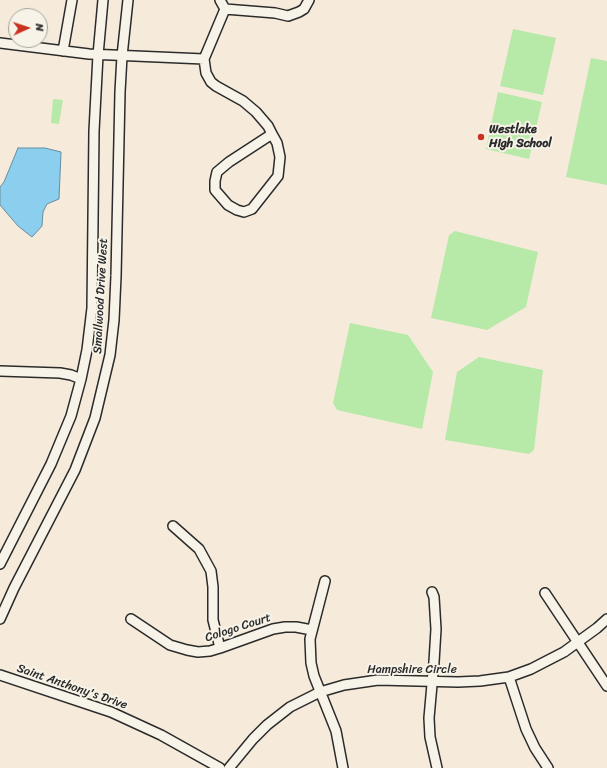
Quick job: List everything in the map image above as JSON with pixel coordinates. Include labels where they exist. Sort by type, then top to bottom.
[{"type":"street","points":[[63,51],[72,0]]},
{"type":"street","name":"Smallwood Drive West","points":[[0,564],[51,464],[71,416],[87,350],[92,308],[94,131],[98,55],[103,0]]},
{"type":"street","name":"Smallwood Drive West","points":[[0,619],[14,588],[75,470],[95,418],[110,355],[114,320],[116,276],[122,56],[128,0]]},
{"type":"street","points":[[220,0],[225,9]]},
{"type":"street","points":[[225,9],[275,13],[288,16],[304,9],[309,0]]},
{"type":"street","points":[[225,9],[204,59],[206,73],[211,82],[221,90],[243,101],[268,126],[277,143],[280,157],[278,176],[252,209],[244,212],[237,210],[228,205],[216,190],[215,181],[218,172],[229,162],[272,134]]},
{"type":"street","points":[[0,43],[98,55],[204,59]]},
{"type":"street","points":[[0,370],[60,373],[81,379]]},
{"type":"street","points":[[173,526],[198,549],[211,571],[213,587],[213,620],[220,648]]},
{"type":"street","points":[[325,580],[312,630],[310,647],[311,663],[314,676],[336,731],[344,768]]},
{"type":"street","points":[[432,592],[434,597],[436,629],[430,703],[430,728],[437,768]]},
{"type":"street","points":[[545,593],[607,686]]},
{"type":"street","name":"Cologo Court","points":[[131,619],[164,641],[179,648],[203,652],[220,648],[285,626],[312,630]]},
{"type":"street","name":"Hampshire Circle","points":[[230,768],[253,739],[273,720],[290,707],[320,692],[344,685],[373,680],[472,682],[509,677],[544,663],[564,652],[578,643],[607,619]]},
{"type":"street","name":"Saint Anthony's Drive","points":[[0,675],[111,712],[161,735],[220,768]]},
{"type":"street","points":[[509,677],[526,729],[535,748],[548,768]]},
{"type":"green space","points":[[513,29],[556,38],[543,95],[500,86]]},
{"type":"green space","points":[[591,58],[607,61],[607,185],[566,177]]},
{"type":"green space","points":[[498,92],[542,102],[529,159],[486,149]]},
{"type":"green space","points":[[53,99],[63,100],[59,124],[51,123]]},
{"type":"green space","points":[[455,231],[538,252],[526,307],[487,330],[431,318],[449,235]]},
{"type":"green space","points":[[350,323],[408,335],[433,372],[422,429],[337,410],[333,403]]},
{"type":"green space","points":[[479,357],[543,370],[534,450],[529,454],[445,440],[457,372]]},
{"type":"water","points":[[18,148],[45,148],[61,152],[59,199],[47,204],[43,212],[42,226],[32,237],[18,226],[0,205],[0,187],[4,182]]},
{"type":"place","name":"Westlake High School","points":[[481,137]]}]
